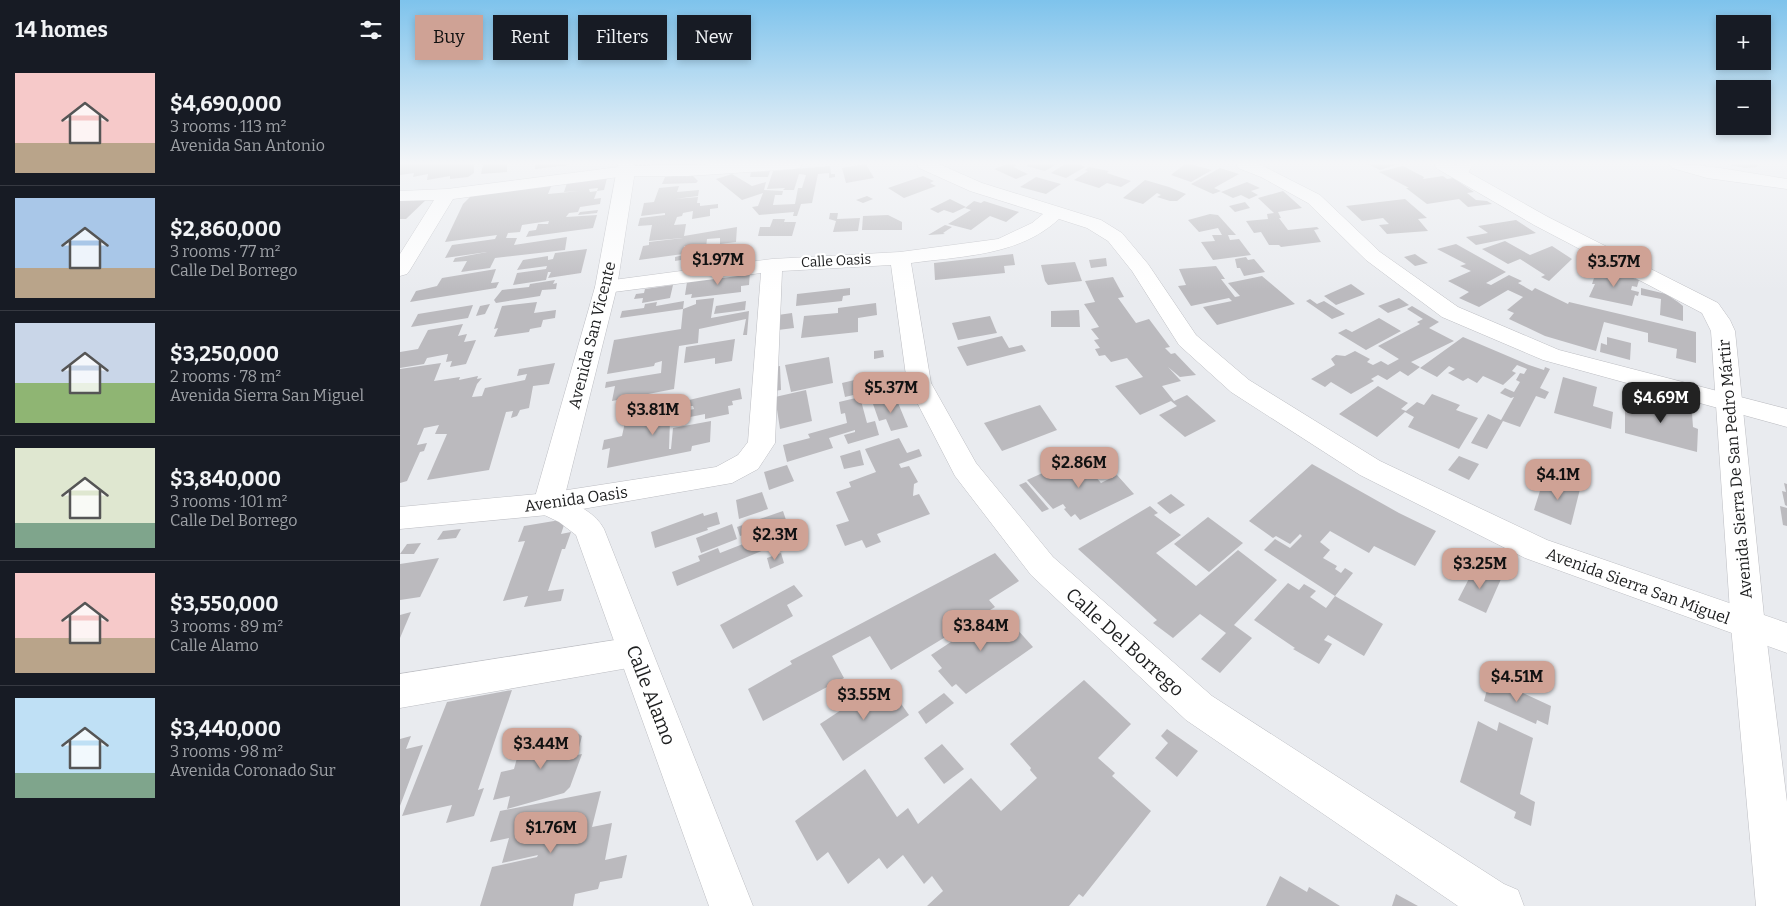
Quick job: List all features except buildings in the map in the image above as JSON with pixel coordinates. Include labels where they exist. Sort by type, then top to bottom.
[{"type":"street","points":[[400,270],[439,206]]},
{"type":"street","name":"Avenida San Vicente","points":[[548,504],[606,287],[620,206]]},
{"type":"street","name":"Avenida Sierra San Miguel","points":[[1041,206],[1094,224],[1115,237],[1141,268],[1187,340],[1240,386],[1370,468],[1536,549],[1748,626],[1787,638]]},
{"type":"street","points":[[1322,206],[1373,256],[1450,312],[1551,355],[1787,418]]},
{"type":"street","name":"Avenida Sierra De San Pedro Mártir","points":[[1520,206],[1541,220],[1710,308],[1719,320],[1723,331],[1748,626],[1778,906]]},
{"type":"street","name":"Calle Oasis","points":[[606,287],[772,265],[900,258],[1003,244],[1039,227],[1057,211]]},
{"type":"street","name":"Calle Del Borrego","points":[[900,258],[919,383],[965,469],[1042,566],[1199,708],[1488,900],[1502,906]]},
{"type":"street","name":"Avenida Oasis","points":[[400,518],[548,504],[722,476],[748,462],[761,443],[772,265]]},
{"type":"street","name":"Calle Alamo","points":[[548,504],[570,514],[589,530],[603,561],[634,652],[731,906]]},
{"type":"street","points":[[400,691],[634,652]]}]
